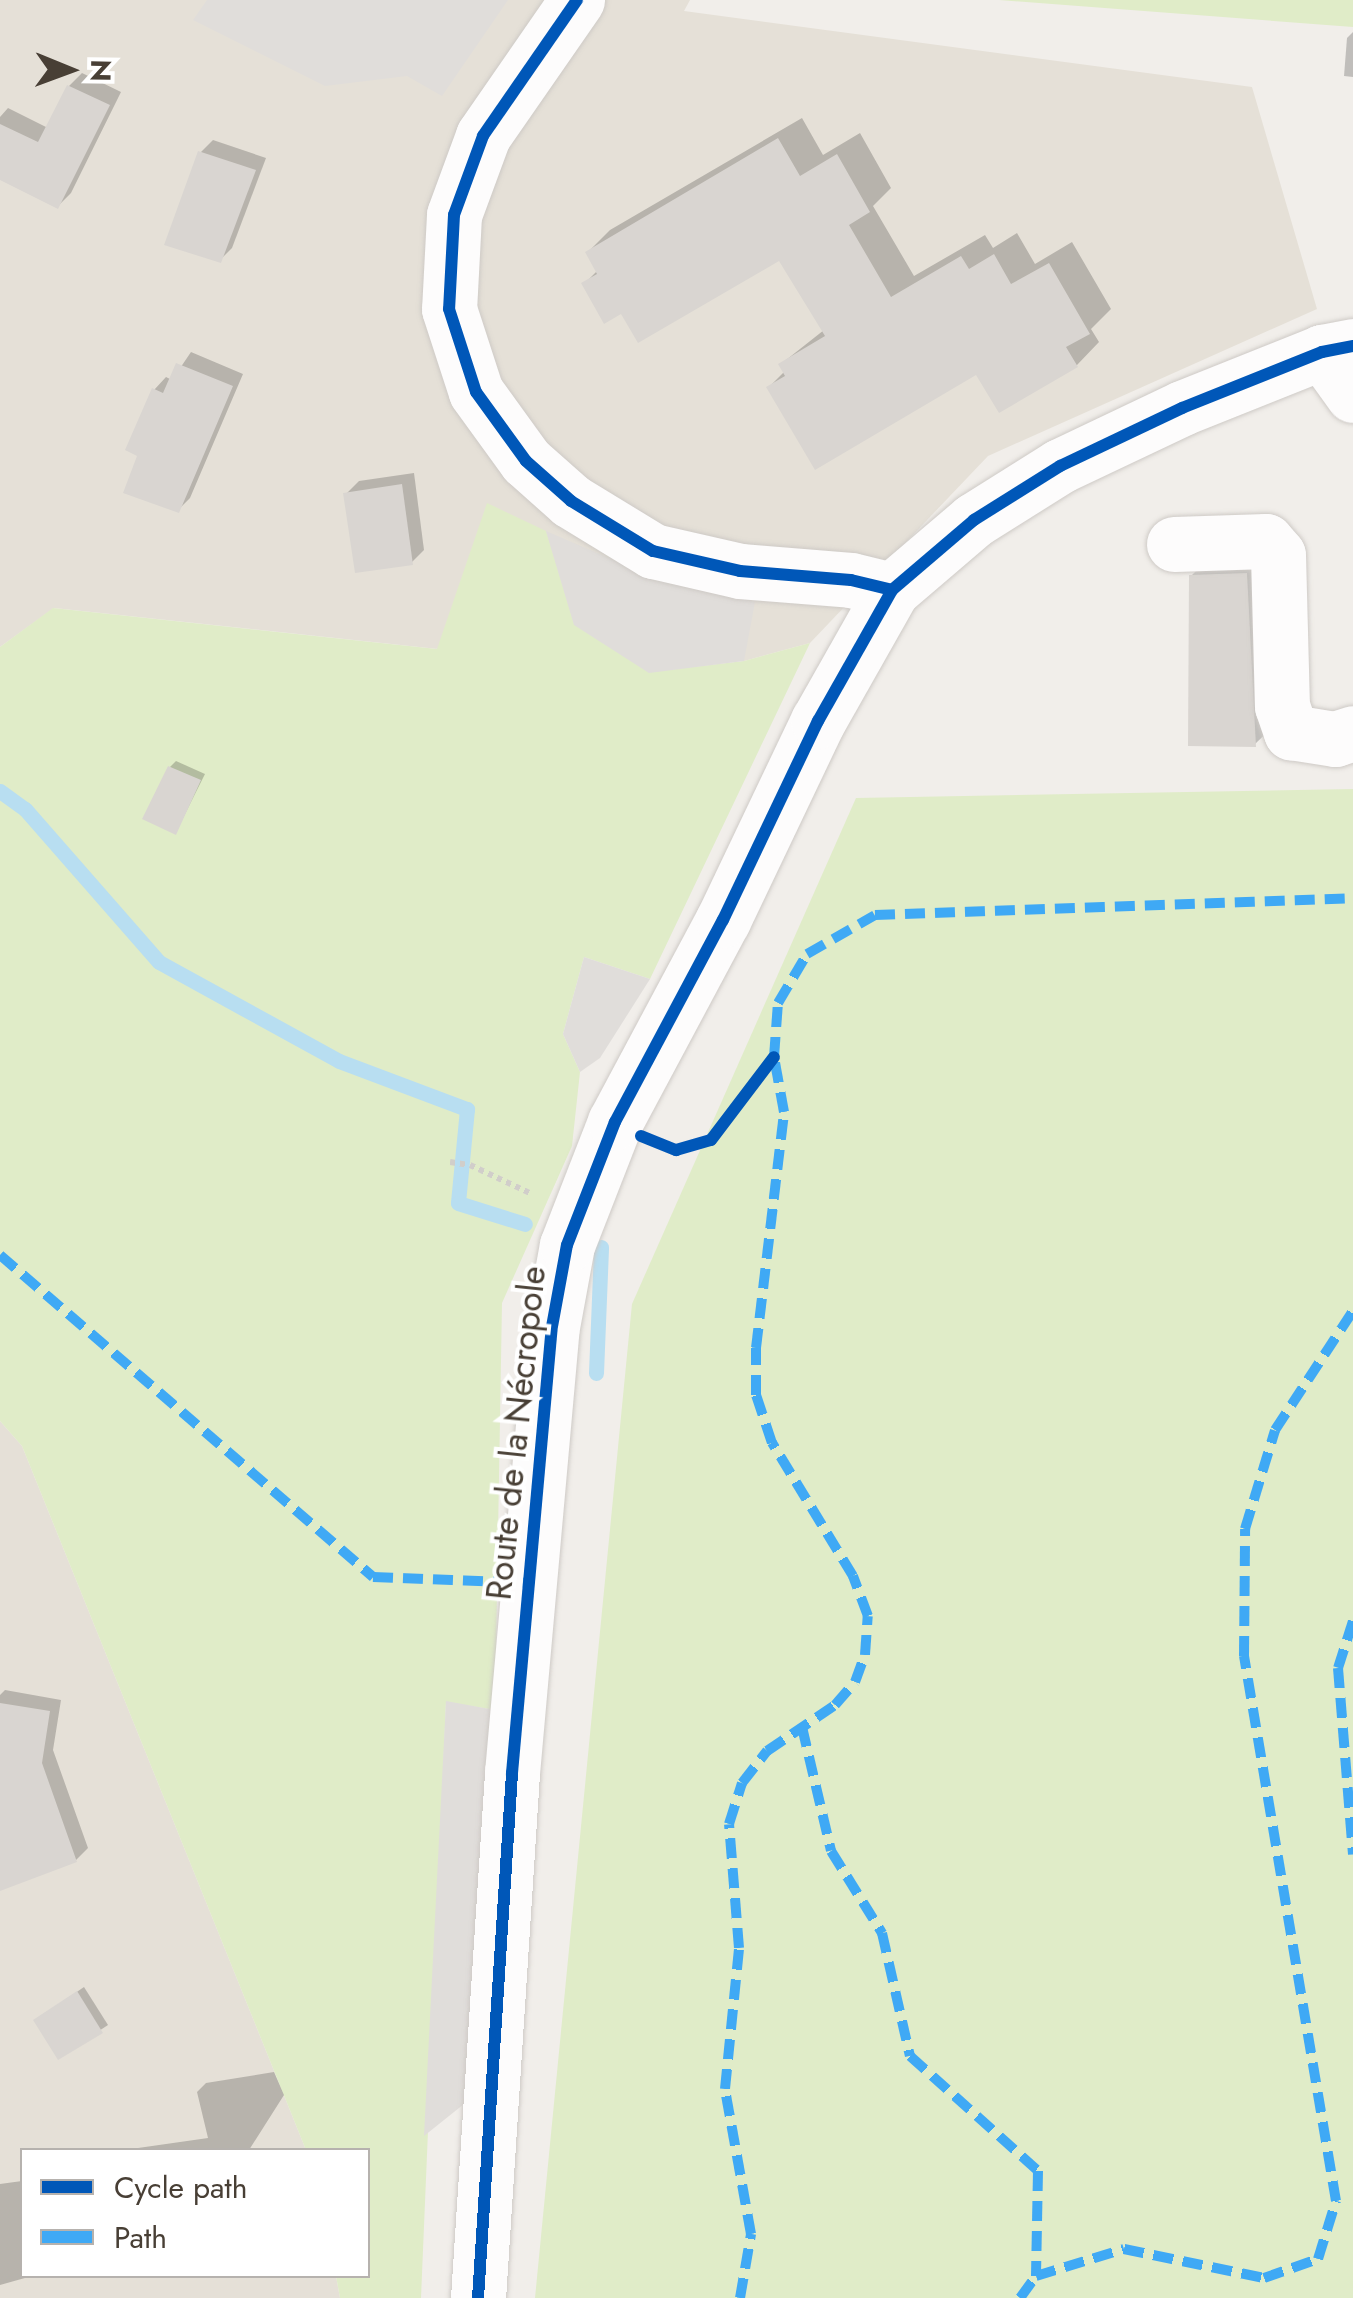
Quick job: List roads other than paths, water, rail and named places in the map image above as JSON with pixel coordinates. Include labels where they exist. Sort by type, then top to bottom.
[{"type":"street","points":[[577,0],[482,136],[454,215],[449,309],[476,392],[526,461],[571,500],[653,551],[740,571],[851,580],[892,590],[974,520],[1060,466],[1182,408],[1343,365]]},
{"type":"street","points":[[1174,544],[1266,541],[1278,555],[1282,706],[1292,732],[1336,740],[1353,733]]},
{"type":"street","name":"Route de la Nécropole","points":[[478,2298],[512,1773],[549,1346],[566,1246],[615,1122],[723,920],[818,721],[892,590]]},
{"type":"waterway","points":[[0,791],[25,809],[159,962],[339,1061],[467,1109],[458,1203],[525,1224]]},
{"type":"waterway","points":[[596,1373],[601,1247]]}]
